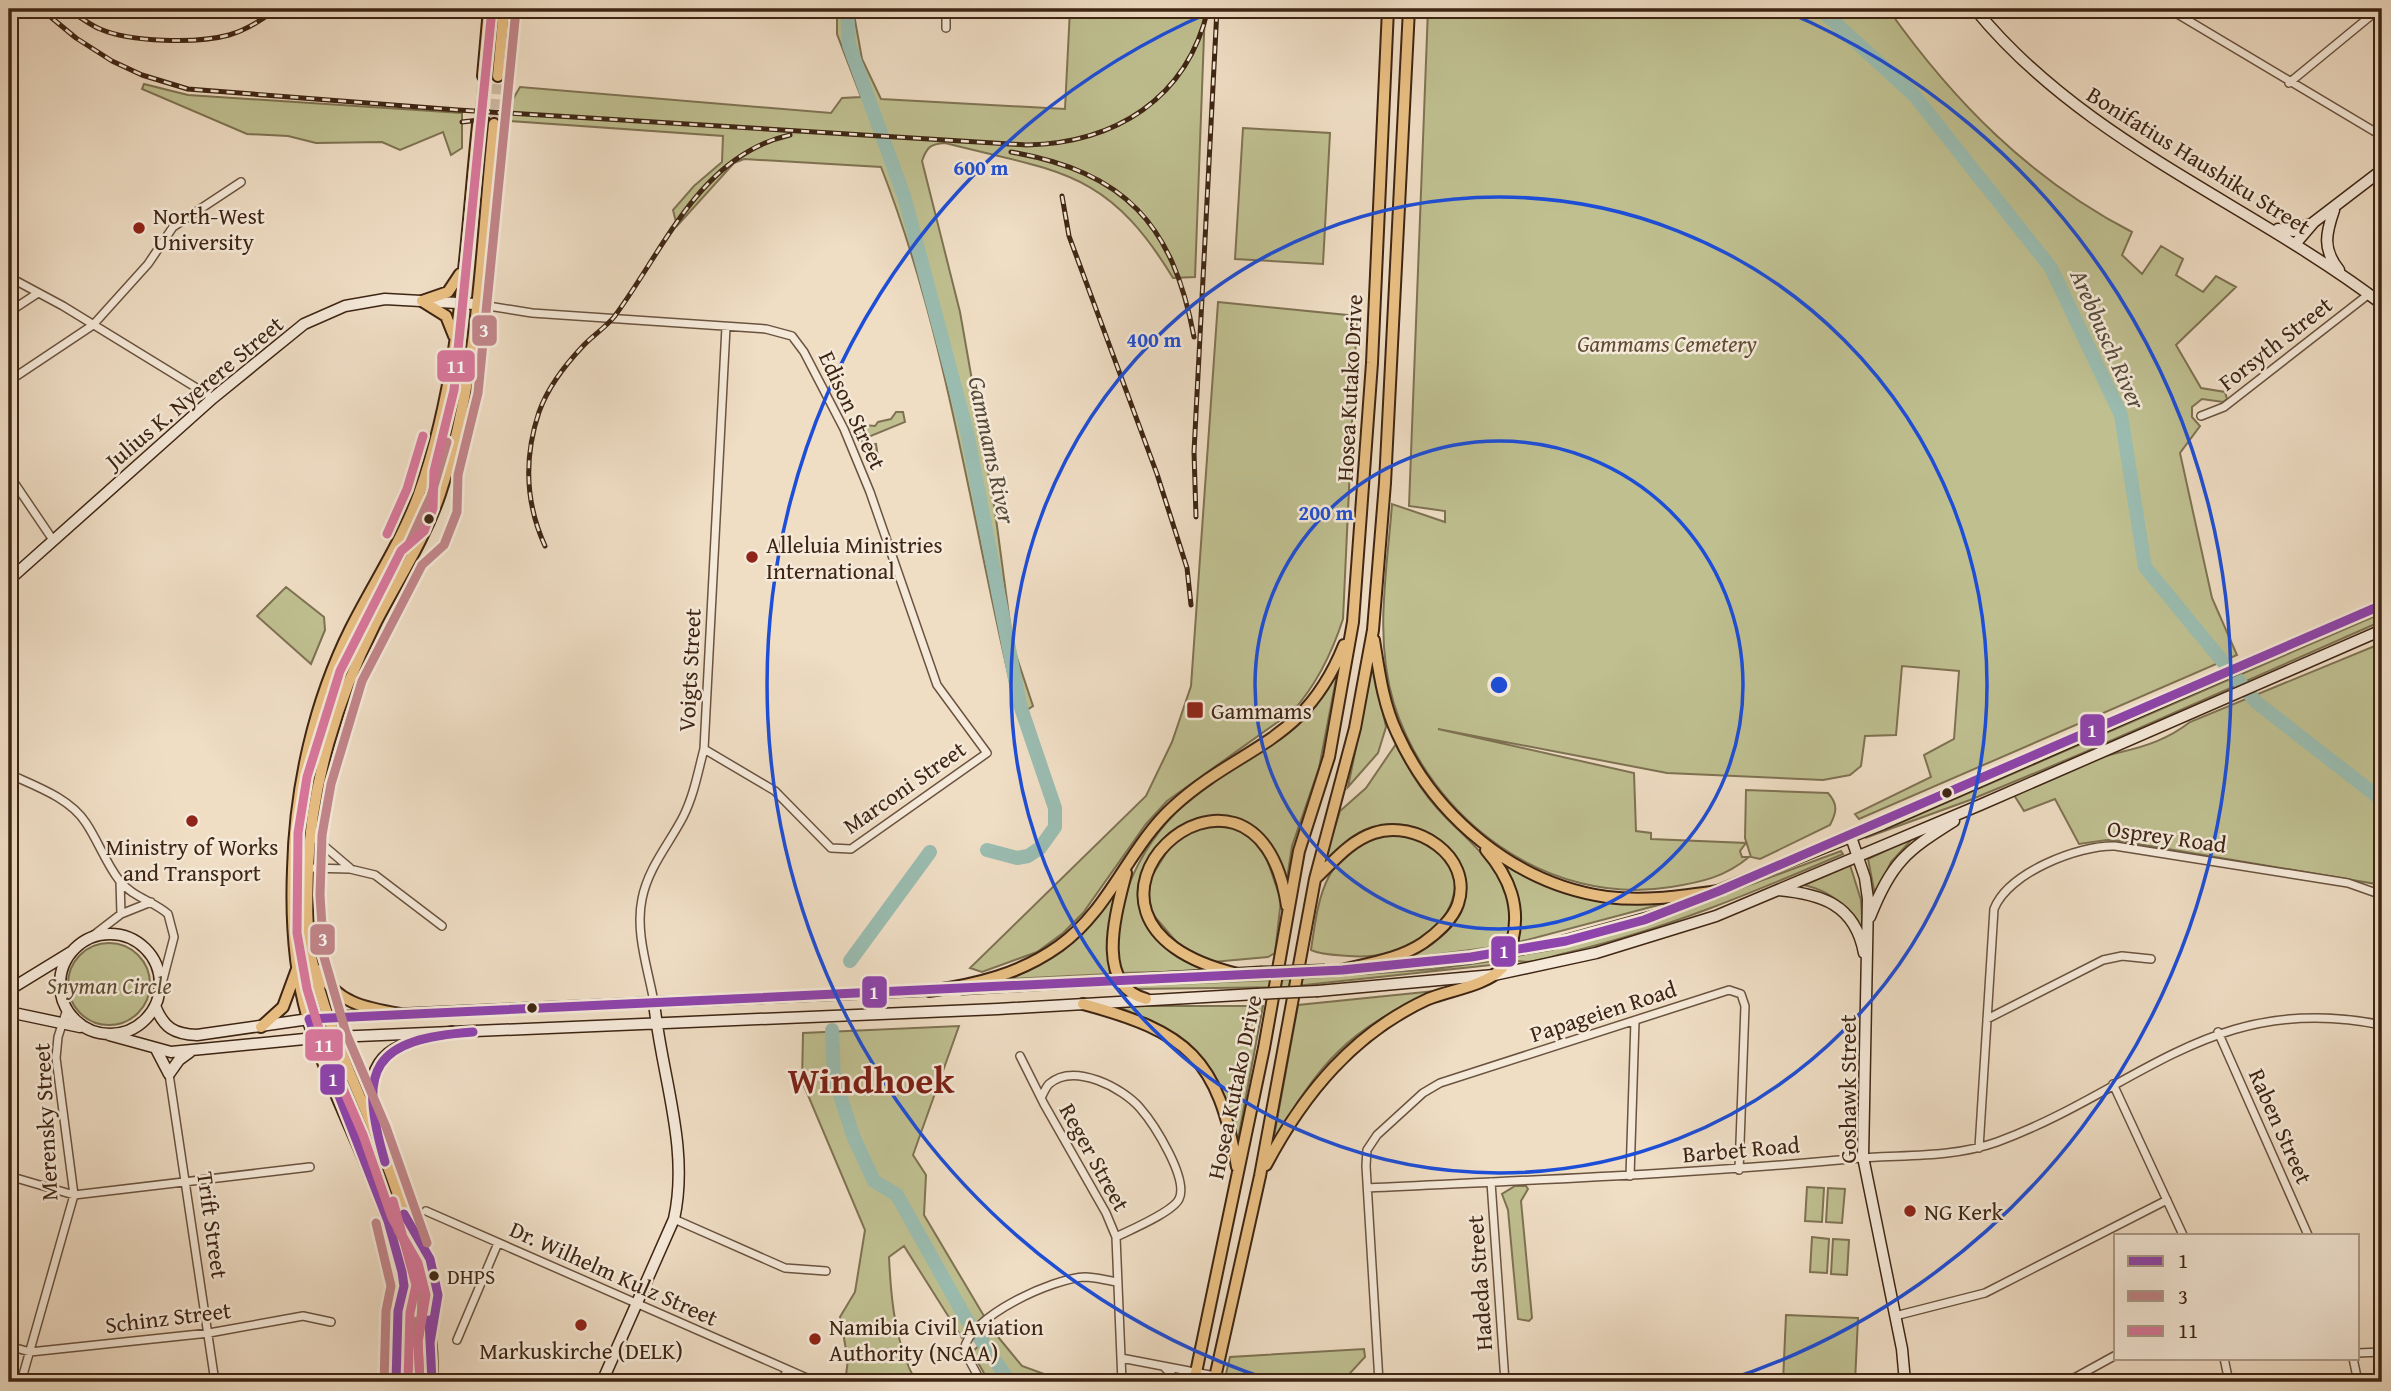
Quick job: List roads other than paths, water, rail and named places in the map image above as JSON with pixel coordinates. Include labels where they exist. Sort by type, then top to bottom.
[{"type":"main road","points":[[483,76],[489,9]]},
{"type":"main road","points":[[498,76],[505,9]]},
{"type":"main road","name":"Hosea Kutako Drive","points":[[1195,1377],[1289,919],[1299,851],[1329,757],[1353,622],[1372,363],[1388,9]]},
{"type":"main road","name":"Hosea Kutako Drive","points":[[1214,1379],[1260,1176],[1315,879],[1355,728],[1373,630],[1393,351],[1409,9]]},
{"type":"main road","name":"Bonifatius Haushiku Street","points":[[1975,9],[2024,64],[2128,143],[2274,229],[2382,304]]},
{"type":"main road","points":[[432,1382],[428,1310],[415,1247],[374,1130],[334,1037],[312,959],[308,868],[310,834],[319,780],[351,676],[412,557],[440,493],[464,406],[494,124]]},
{"type":"main road","points":[[410,1382],[408,1312],[402,1272],[388,1221],[309,1019],[298,967],[293,865],[302,782],[312,734],[349,631],[419,493],[444,404],[456,346],[478,125]]},
{"type":"main road","points":[[2274,229],[2294,231],[2314,222],[2382,171]]},
{"type":"main road","points":[[2334,209],[2326,232],[2326,247],[2347,280]]},
{"type":"main road","points":[[2296,243],[2314,222]]},
{"type":"main road","points":[[422,301],[448,292],[464,268]]},
{"type":"main road","points":[[422,301],[446,316],[456,346]]},
{"type":"main road","name":"Julius K. Nyerere Street","points":[[9,580],[213,398],[271,349],[321,315],[362,302],[475,304]]},
{"type":"main road","points":[[155,1006],[161,1022],[170,1031],[182,1034],[261,1027],[329,1017],[1342,970],[1510,951],[1599,933],[1719,891],[1852,837],[2382,605]]},
{"type":"main road","points":[[929,991],[999,977],[1044,956],[1076,932],[1128,866],[1150,831],[1174,806],[1291,726],[1310,706],[1334,669],[1353,622]]},
{"type":"main road","points":[[9,1012],[62,1021],[158,1051],[191,1052],[315,1038],[1083,1004],[1318,991],[1494,975],[1503,966],[1516,928],[1514,896],[1499,865],[1424,783],[1396,732],[1379,673],[1373,630]]},
{"type":"main road","points":[[1260,1176],[1305,1100],[1361,1040],[1427,1000],[1494,975],[1623,945],[1716,916],[1980,805],[2382,630]]},
{"type":"main road","points":[[1868,921],[1879,893],[1906,852],[1980,805]]},
{"type":"main road","points":[[1238,974],[1208,966],[1177,952],[1156,931],[1144,898],[1148,868],[1167,842],[1186,829],[1204,822],[1226,821],[1251,830],[1271,852],[1289,919]]},
{"type":"main road","points":[[1315,879],[1355,842],[1377,832],[1394,830],[1409,831],[1435,842],[1445,851],[1457,872],[1459,902],[1439,930],[1423,943],[1394,957],[1342,970]]},
{"type":"main road","points":[[1470,832],[1534,877],[1588,894],[1631,899],[1719,891]]},
{"type":"main road","name":"Goshawk Street","points":[[1852,837],[1865,877],[1868,921],[1862,1075],[1863,1157],[1895,1316],[1905,1382]]},
{"type":"main road","points":[[1128,866],[1114,924],[1114,959],[1119,981],[1127,992],[1146,999]]},
{"type":"main road","points":[[1776,890],[1817,895],[1829,900],[1844,913],[1863,947],[1867,974]]},
{"type":"main road","points":[[9,990],[86,941],[100,935],[116,934],[131,939],[154,960],[159,975],[160,991],[155,1006],[138,1025],[114,1034],[96,1031],[67,1009],[60,986],[62,972],[75,949]]},
{"type":"main road","points":[[312,959],[324,981],[352,1004],[400,1014]]},
{"type":"main road","points":[[261,1027],[283,1007],[298,967]]},
{"type":"main road","points":[[601,1382],[674,1219],[680,1168],[654,1002]]},
{"type":"main road","points":[[1083,1004],[1138,1020],[1158,1029],[1192,1055],[1210,1076],[1224,1105],[1238,1173]]},
{"type":"main road","points":[[374,1130],[371,1079],[384,1057],[403,1043],[452,1032]]},
{"type":"main road","points":[[158,1051],[169,1074],[179,1060],[191,1052]]},
{"type":"street","points":[[946,9],[946,28]]},
{"type":"street","points":[[2169,9],[2289,83],[2382,136]]},
{"type":"street","points":[[2289,83],[2379,9]]},
{"type":"street","points":[[9,381],[93,324],[148,264],[173,227],[241,181]]},
{"type":"street","points":[[9,277],[93,324],[213,398]]},
{"type":"street","points":[[9,312],[38,293]]},
{"type":"street","name":"Forsyth Street","points":[[2201,416],[2224,407],[2369,293]]},
{"type":"street","name":"Edison Street","points":[[475,304],[532,313],[784,332],[792,336],[804,352],[844,429],[870,492],[937,685],[987,753]]},
{"type":"street","name":"Voigts Street","points":[[654,1002],[640,925],[642,899],[651,871],[691,797],[704,749],[726,327]]},
{"type":"street","points":[[9,475],[53,540]]},
{"type":"street","name":"Marconi Street","points":[[704,749],[775,790],[831,848],[842,851],[851,849],[987,753]]},
{"type":"street","points":[[9,774],[52,794],[76,812],[85,820],[120,880],[135,895],[168,914],[174,928],[160,991]]},
{"type":"street","points":[[310,834],[350,869]]},
{"type":"street","name":"Osprey Road","points":[[1979,1148],[1994,909],[1998,897],[2018,880],[2079,850],[2115,846],[2348,883],[2382,895]]},
{"type":"street","points":[[308,868],[350,869],[375,875],[442,926]]},
{"type":"street","points":[[120,880],[121,914]]},
{"type":"street","points":[[86,941],[121,914],[151,902]]},
{"type":"street","points":[[1987,1019],[2103,960],[2122,956],[2151,959]]},
{"type":"street","name":"Papageien Road","points":[[1379,1382],[1367,1150],[1377,1135],[1429,1088],[1728,990],[1741,994],[1745,1014],[1739,1170]]},
{"type":"street","name":"Merensky Street","points":[[21,1382],[74,1195],[56,1058],[62,1021],[67,1009]]},
{"type":"street","name":"Barbet Road","points":[[1368,1188],[1739,1170],[1863,1157],[1928,1156],[1979,1148],[2014,1135],[2218,1032],[2316,1017],[2382,1025]]},
{"type":"street","points":[[1630,1176],[1635,1021]]},
{"type":"street","name":"Raben Street","points":[[2218,1032],[2308,1234]]},
{"type":"street","name":"Reger Street","points":[[1020,1055],[1041,1098],[1106,1213],[1116,1237],[1122,1382]]},
{"type":"street","name":"Trift Street","points":[[169,1074],[215,1382]]},
{"type":"street","points":[[1041,1098],[1049,1084],[1067,1076],[1084,1077],[1115,1089],[1141,1109],[1178,1170],[1182,1186],[1174,1206],[1116,1237]]},
{"type":"street","points":[[2113,1084],[2183,1234]]},
{"type":"street","points":[[9,1176],[74,1195],[310,1167]]},
{"type":"street","name":"Hadeda Street","points":[[1490,1182],[1505,1382]]},
{"type":"street","points":[[1895,1316],[1956,1303],[2005,1285],[2167,1200]]},
{"type":"street","name":"Dr. Wilhelm Kulz Street","points":[[426,1212],[816,1382]]},
{"type":"street","points":[[674,1219],[785,1268],[825,1271]]},
{"type":"street","points":[[457,1340],[498,1243]]},
{"type":"street","points":[[981,1382],[964,1350],[971,1332],[986,1321],[1042,1287],[1086,1277],[1118,1282]]},
{"type":"street","name":"Schinz Street","points":[[9,1346],[30,1352],[209,1333],[303,1315],[331,1322]]},
{"type":"street","points":[[2360,1353],[2382,1352]]},
{"type":"street","points":[[2067,1382],[2114,1356]]},
{"type":"street","points":[[1121,1357],[1195,1377],[1214,1379]]},
{"type":"street","points":[[2224,1360],[2229,1382]]},
{"type":"street","points":[[2353,1360],[2358,1382]]},
{"type":"street","points":[[1162,1366],[1179,1382]]},
{"type":"street","points":[[782,1382],[787,1370]]},
{"type":"waterway","name":"Gammams River","points":[[847,9],[849,45],[904,196],[967,432],[1020,705],[1055,808],[1055,827],[1040,848],[1028,856],[1017,858],[987,850]]},
{"type":"waterway","name":"Arebbusch River","points":[[1820,9],[1914,95],[2051,268],[2121,415],[2145,567],[2256,702],[2382,800]]},
{"type":"waterway","name":"Gammams River","points":[[850,961],[930,852]]},
{"type":"waterway","name":"Gammams River","points":[[832,1030],[834,1077],[854,1138],[874,1181],[897,1195],[965,1317],[1010,1382]]},
{"type":"tunnel","points":[[478,125],[483,76]]},
{"type":"tunnel","points":[[494,124],[498,76]]},
{"type":"railway","points":[[41,9],[76,38],[112,61],[142,75],[188,89],[458,110],[1027,145],[1089,136],[1117,125],[1143,110],[1165,91],[1183,68],[1198,41],[1208,9]]},
{"type":"railway","points":[[67,9],[96,27],[113,33],[145,39],[182,40],[229,35],[254,24],[276,9]]},
{"type":"railway","points":[[1196,517],[1194,452],[1217,9]]},
{"type":"railway","points":[[462,122],[488,119]]},
{"type":"railway","points":[[545,546],[530,496],[529,463],[539,412],[552,385],[576,353],[614,317],[687,208],[708,184],[732,162],[759,146],[790,135]]},
{"type":"railway","points":[[1011,152],[1051,161],[1085,173],[1113,190],[1137,210],[1157,234],[1173,263],[1185,297],[1194,337]]},
{"type":"railway","points":[[1062,196],[1069,236],[1157,474],[1187,568],[1191,605]]},
{"type":"place","name":"North-West University","points":[[139,228]]},
{"type":"place","name":"Alleluia Ministries International","points":[[752,557]]},
{"type":"place","name":"Gammams","points":[[1195,710]]},
{"type":"place","name":"Ministry of Works and Transport","points":[[192,821]]},
{"type":"place","name":"NG Kerk","points":[[1910,1211]]},
{"type":"place","name":"DHPS","points":[[434,1276]]},
{"type":"place","name":"Markuskirche (DELK)","points":[[581,1325]]},
{"type":"place","name":"Namibia Civil Aviation Authority (NCAA)","points":[[815,1339]]},
{"type":"district","name":"Windhoek","points":[[871,1079]]},
{"type":"park label","name":"Gammams Cemetery","points":[[1667,343]]},
{"type":"park label","name":"Snyman Circle","points":[[109,985]]}]
